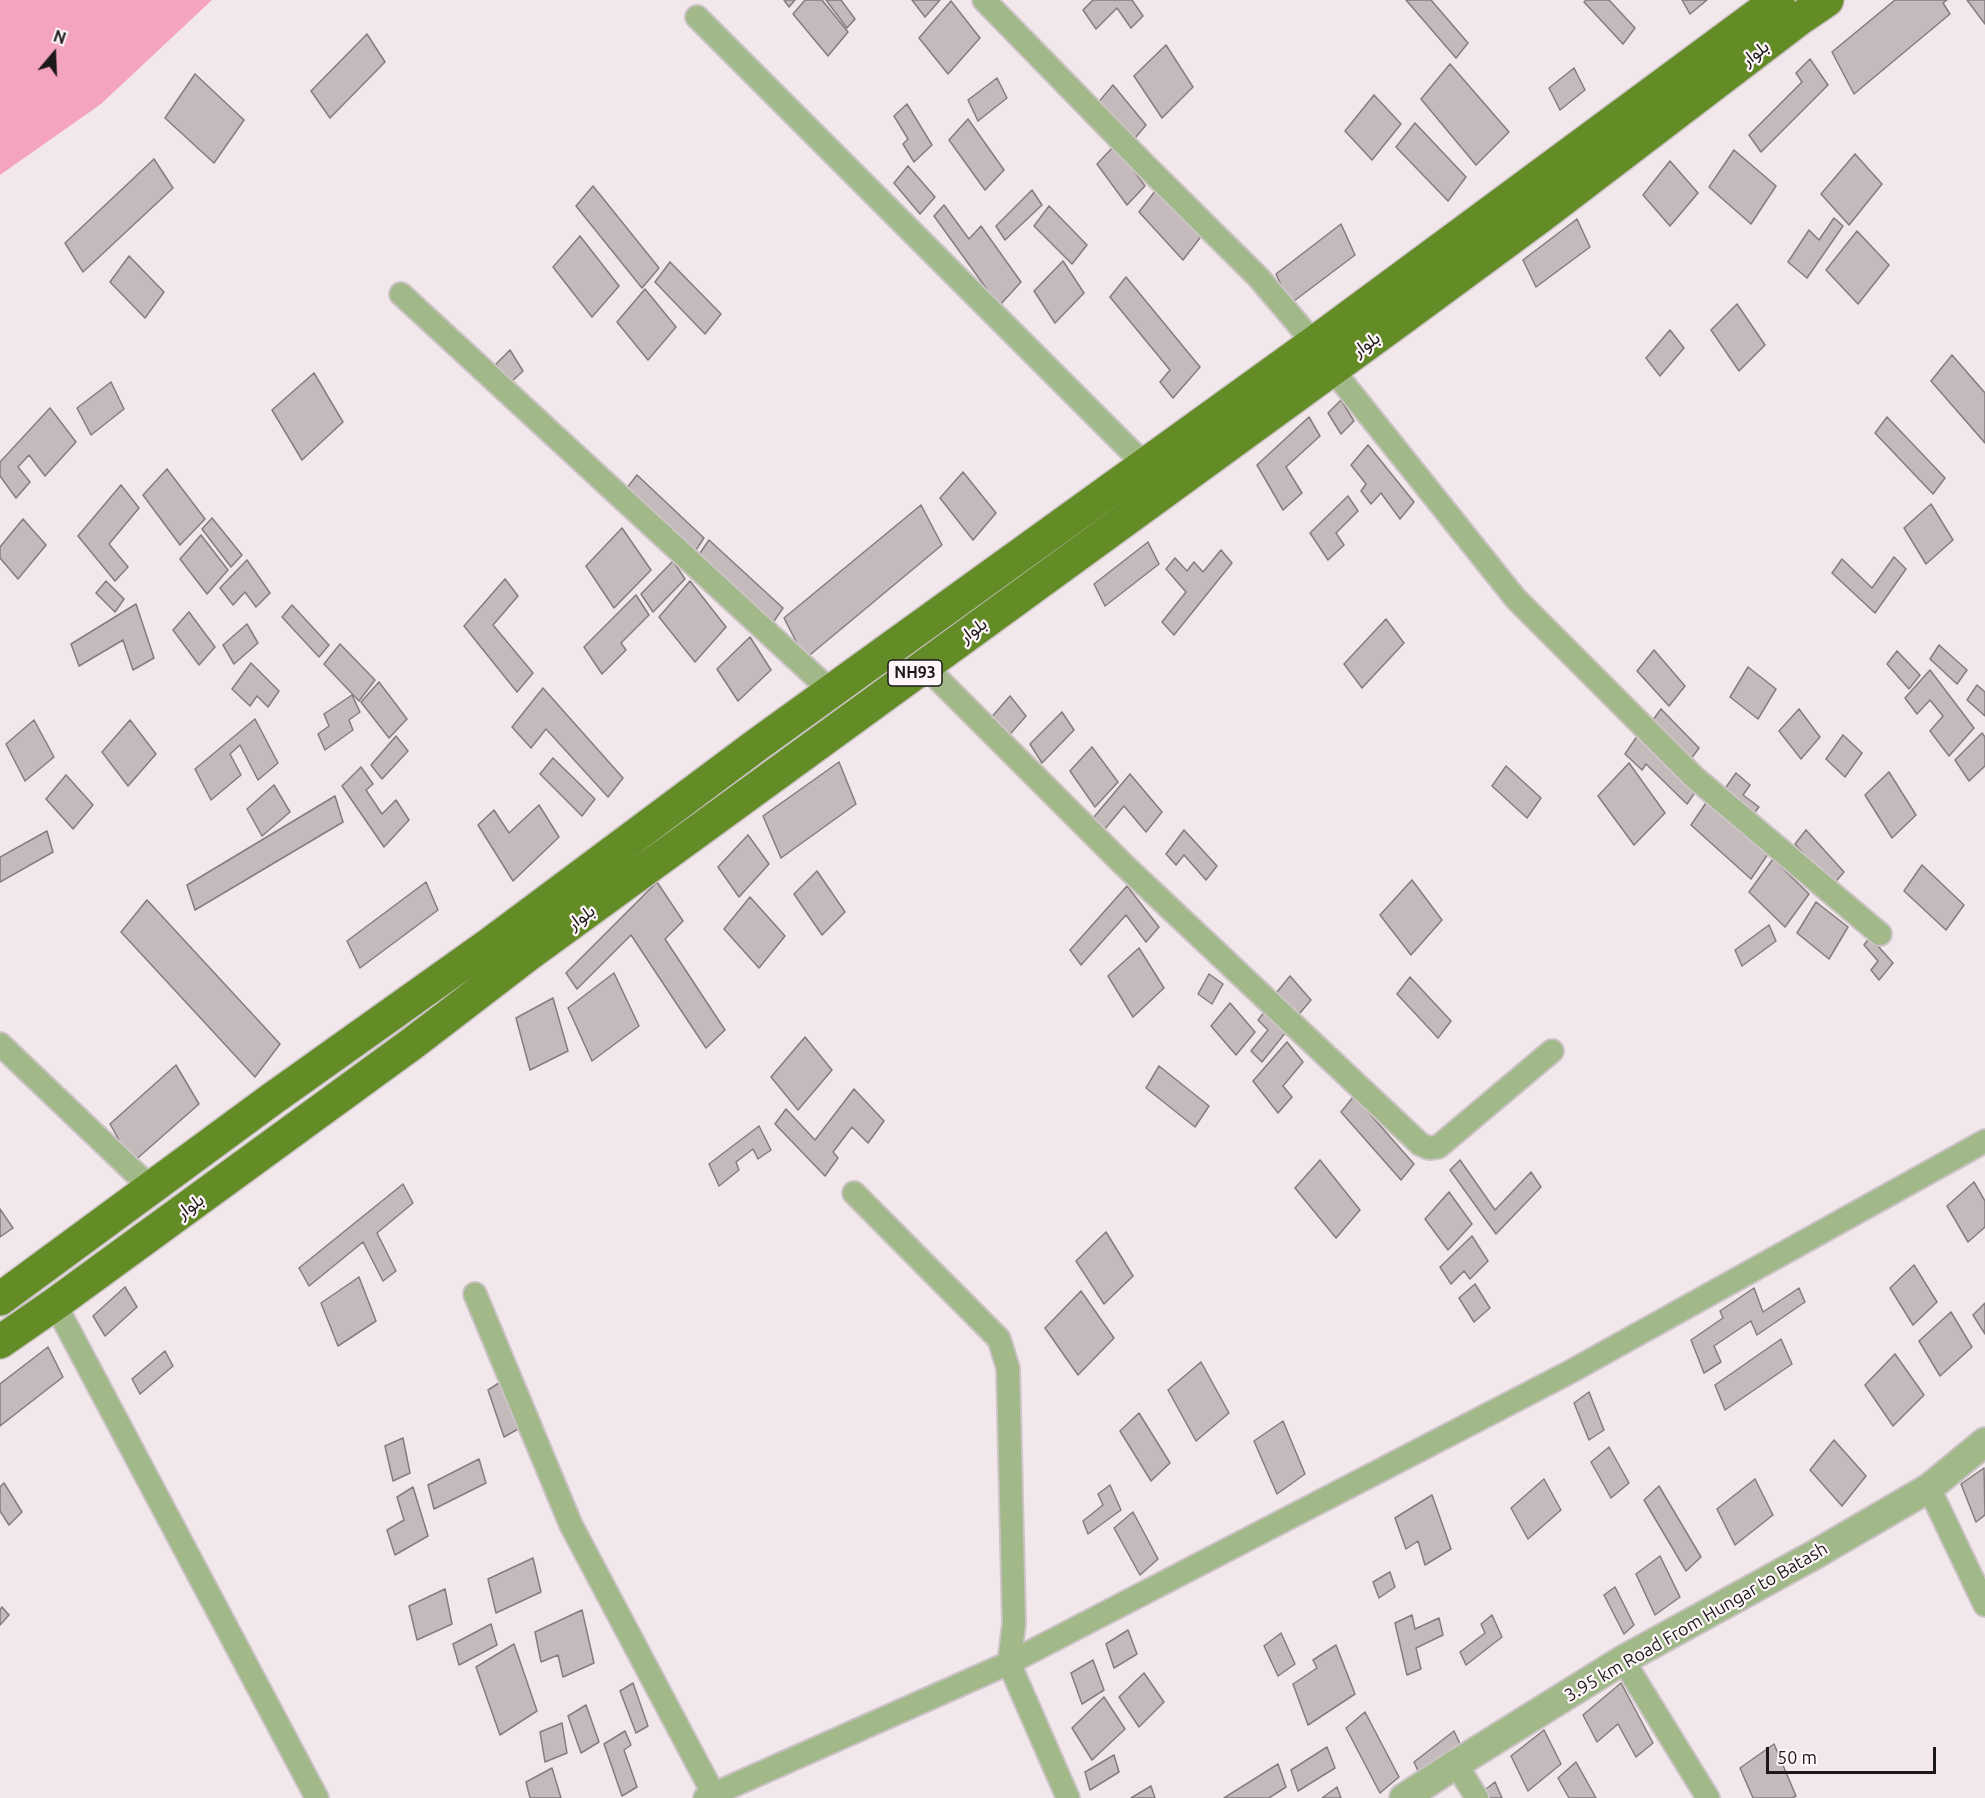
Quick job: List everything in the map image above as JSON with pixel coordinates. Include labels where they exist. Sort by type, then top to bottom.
[{"type":"main road","name":"بلوار","points":[[0,1299],[211,1143],[490,944],[1145,465],[1323,356],[1541,216],[1798,4]]},
{"type":"main road","name":"بلوار","points":[[0,1342],[413,1043],[529,954],[925,666],[1323,356]]},
{"type":"main road","points":[[211,1143],[236,1172]]},
{"type":"street","points":[[984,0],[1259,278],[1516,599],[1694,777],[1880,934]]},
{"type":"street","points":[[697,17],[1145,465]]},
{"type":"street","points":[[402,294],[832,692]]},
{"type":"street","points":[[925,666],[1124,865],[1420,1144],[1429,1148],[1438,1147],[1552,1051]]},
{"type":"street","points":[[0,1044],[150,1188]]},
{"type":"street","points":[[475,1294],[571,1525],[710,1796],[1009,1662],[1568,1373],[1985,1141]]},
{"type":"street","points":[[854,1193],[999,1339],[1008,1368],[1014,1624],[1009,1662],[1068,1798]]},
{"type":"street","points":[[55,1304],[317,1798]]},
{"type":"street","name":"3.95 km Road From Hungar to Batash","points":[[1404,1798],[1623,1660],[1929,1488],[1985,1442]]},
{"type":"street","points":[[1929,1488],[1985,1605]]},
{"type":"street","points":[[1623,1660],[1708,1798]]},
{"type":"street","points":[[1456,1764],[1477,1798]]},
{"type":"shaded area","points":[[0,0],[212,0],[101,104],[0,175]]},
{"type":"building","points":[[784,0],[795,0],[789,7]]},
{"type":"building","points":[[805,0],[822,0],[848,32],[828,56],[793,14]]},
{"type":"building","points":[[826,0],[841,0],[855,19],[847,28]]},
{"type":"building","points":[[912,0],[940,0],[925,17]]},
{"type":"building","points":[[1093,0],[1132,0],[1143,16],[1131,28],[1117,8],[1096,29],[1083,10]]},
{"type":"building","points":[[1406,0],[1431,0],[1468,43],[1456,58]]},
{"type":"building","points":[[1586,0],[1609,0],[1635,28],[1623,44],[1584,2]]},
{"type":"building","points":[[1682,0],[1707,0],[1690,14]]},
{"type":"building","points":[[1895,0],[1947,0],[1943,3],[1950,14],[1854,94],[1832,52]]},
{"type":"building","points":[[1967,0],[1985,0],[1985,24]]},
{"type":"building","points":[[951,1],[980,38],[948,74],[919,38]]},
{"type":"building","points":[[367,34],[385,62],[330,118],[311,91]]},
{"type":"building","points":[[1166,45],[1193,87],[1162,118],[1134,76]]},
{"type":"building","points":[[1810,59],[1828,85],[1761,152],[1749,135],[1802,82],[1796,73]]},
{"type":"building","points":[[1450,64],[1509,132],[1476,165],[1421,99]]},
{"type":"building","points":[[1574,68],[1585,90],[1560,110],[1549,88]]},
{"type":"building","points":[[195,74],[244,120],[214,163],[165,118]]},
{"type":"building","points":[[997,78],[1007,98],[978,121],[968,100]]},
{"type":"building","points":[[1113,85],[1146,125],[1130,144],[1097,104]]},
{"type":"building","points":[[1374,95],[1401,124],[1372,160],[1345,131]]},
{"type":"building","points":[[907,104],[932,145],[914,162],[903,144],[908,139],[894,116]]},
{"type":"building","points":[[968,119],[1004,170],[985,190],[949,140]]},
{"type":"building","points":[[1415,123],[1466,177],[1448,201],[1396,147]]},
{"type":"building","points":[[1115,145],[1145,186],[1127,205],[1097,164]]},
{"type":"building","points":[[1734,150],[1776,186],[1751,224],[1709,187]]},
{"type":"building","points":[[1855,154],[1882,184],[1849,225],[1821,194]]},
{"type":"building","points":[[154,159],[173,188],[83,272],[65,243]]},
{"type":"building","points":[[1670,161],[1698,193],[1670,226],[1643,195]]},
{"type":"building","points":[[908,166],[935,197],[920,214],[894,183]]},
{"type":"building","points":[[593,186],[659,268],[642,288],[576,206]]},
{"type":"building","points":[[1159,186],[1203,234],[1183,260],[1139,212]]},
{"type":"building","points":[[1032,190],[1042,205],[1005,240],[996,226]]},
{"type":"building","points":[[944,205],[969,239],[981,226],[1021,282],[999,306],[934,216]]},
{"type":"building","points":[[1049,206],[1087,245],[1072,264],[1034,226]]},
{"type":"building","points":[[1834,218],[1843,226],[1807,278],[1788,262],[1809,230],[1819,240]]},
{"type":"building","points":[[1577,219],[1590,247],[1536,287],[1523,260]]},
{"type":"building","points":[[1341,224],[1355,255],[1290,304],[1276,274]]},
{"type":"building","points":[[1857,231],[1889,265],[1858,304],[1826,270]]},
{"type":"building","points":[[580,236],[619,286],[592,317],[553,267]]},
{"type":"building","points":[[129,256],[164,292],[145,318],[110,282]]},
{"type":"building","points":[[1063,261],[1084,293],[1055,323],[1034,291]]},
{"type":"building","points":[[670,262],[721,314],[705,334],[655,282]]},
{"type":"building","points":[[1126,277],[1200,367],[1173,398],[1160,382],[1170,370],[1110,297]]},
{"type":"building","points":[[645,289],[676,327],[648,360],[617,322]]},
{"type":"building","points":[[1737,304],[1765,345],[1739,371],[1711,330]]},
{"type":"building","points":[[1670,330],[1684,348],[1660,376],[1646,358]]},
{"type":"building","points":[[510,350],[523,371],[509,384],[496,364]]},
{"type":"building","points":[[1952,355],[1985,393],[1985,443],[1931,381]]},
{"type":"building","points":[[314,373],[343,422],[302,460],[272,410]]},
{"type":"building","points":[[111,382],[124,409],[91,435],[77,408]]},
{"type":"building","points":[[1341,400],[1354,421],[1341,434],[1328,413]]},
{"type":"building","points":[[50,408],[76,442],[45,476],[29,455],[18,467],[30,482],[16,498],[0,476],[0,462]]},
{"type":"building","points":[[1309,417],[1320,436],[1286,467],[1302,493],[1283,510],[1257,465]]},
{"type":"building","points":[[1887,417],[1945,478],[1933,494],[1875,433]]},
{"type":"building","points":[[1368,445],[1414,502],[1400,519],[1381,493],[1371,504],[1361,491],[1366,484],[1351,465]]},
{"type":"building","points":[[167,469],[205,519],[180,545],[143,495]]},
{"type":"building","points":[[963,472],[996,513],[973,540],[940,498]]},
{"type":"building","points":[[637,475],[704,538],[694,553],[626,489]]},
{"type":"building","points":[[121,485],[139,508],[109,544],[128,567],[115,581],[78,536]]},
{"type":"building","points":[[1348,496],[1358,511],[1336,533],[1344,545],[1328,560],[1310,533]]},
{"type":"building","points":[[1931,504],[1953,540],[1926,564],[1904,528]]},
{"type":"building","points":[[921,505],[942,545],[805,659],[784,618]]},
{"type":"building","points":[[212,518],[242,555],[231,567],[202,529]]},
{"type":"building","points":[[23,519],[46,545],[18,579],[0,558],[0,547]]},
{"type":"building","points":[[622,528],[651,570],[614,608],[586,566]]},
{"type":"building","points":[[201,535],[228,570],[207,594],[180,559]]},
{"type":"building","points":[[709,540],[783,608],[772,624],[698,556]]},
{"type":"building","points":[[1148,542],[1159,564],[1105,606],[1094,584]]},
{"type":"building","points":[[1221,550],[1232,563],[1174,635],[1162,622],[1186,592],[1166,569],[1175,558],[1187,571],[1194,562],[1203,572]]},
{"type":"building","points":[[1894,557],[1906,569],[1875,613],[1832,573],[1842,559],[1872,588]]},
{"type":"building","points":[[247,560],[270,593],[256,607],[245,592],[233,605],[220,588]]},
{"type":"building","points":[[673,561],[685,579],[653,612],[641,594]]},
{"type":"building","points":[[505,579],[518,596],[493,625],[533,673],[517,692],[464,626]]},
{"type":"building","points":[[106,581],[124,599],[115,612],[96,593]]},
{"type":"building","points":[[690,581],[726,627],[695,662],[659,617]]},
{"type":"building","points":[[636,595],[649,615],[621,643],[626,650],[602,674],[584,647]]},
{"type":"building","points":[[136,604],[154,658],[133,670],[123,640],[79,666],[71,644]]},
{"type":"building","points":[[292,605],[329,645],[319,657],[282,617]]},
{"type":"building","points":[[189,612],[215,647],[199,665],[173,630]]},
{"type":"building","points":[[1386,619],[1404,643],[1362,688],[1344,664]]},
{"type":"building","points":[[247,624],[258,643],[234,664],[223,645]]},
{"type":"building","points":[[750,637],[771,670],[738,701],[717,669]]},
{"type":"building","points":[[340,644],[375,680],[359,701],[324,664]]},
{"type":"building","points":[[1939,645],[1967,670],[1957,684],[1930,659]]},
{"type":"building","points":[[1654,650],[1685,686],[1669,706],[1637,671]]},
{"type":"building","points":[[1897,651],[1920,675],[1909,689],[1887,664]]},
{"type":"building","points":[[251,663],[279,691],[268,707],[257,696],[250,706],[232,689]]},
{"type":"building","points":[[1748,667],[1776,689],[1758,719],[1730,697]]},
{"type":"building","points":[[1930,670],[1974,728],[1949,756],[1930,731],[1943,716],[1930,700],[1917,714],[1905,698]]},
{"type":"building","points":[[379,682],[407,719],[389,738],[361,702]]},
{"type":"building","points":[[1977,685],[1985,692],[1985,716],[1967,700]]},
{"type":"building","points":[[543,688],[623,778],[608,797],[546,729],[531,748],[512,727]]},
{"type":"building","points":[[352,695],[360,712],[349,720],[353,730],[325,750],[318,734],[329,726],[324,714]]},
{"type":"building","points":[[1010,696],[1026,716],[1005,740],[989,720]]},
{"type":"building","points":[[1661,709],[1699,748],[1688,763],[1650,724]]},
{"type":"building","points":[[1799,709],[1820,737],[1801,759],[1779,731]]},
{"type":"building","points":[[1062,712],[1074,730],[1042,763],[1030,744]]},
{"type":"building","points":[[255,719],[278,763],[258,780],[240,745],[230,754],[241,775],[211,800],[195,769]]},
{"type":"building","points":[[34,720],[54,757],[25,781],[6,744]]},
{"type":"building","points":[[130,720],[156,754],[128,786],[102,752]]},
{"type":"building","points":[[1640,732],[1698,788],[1687,804],[1646,764],[1642,770],[1625,754]]},
{"type":"building","points":[[1982,733],[1985,737],[1985,766],[1969,781],[1955,760]]},
{"type":"building","points":[[1843,735],[1862,753],[1845,777],[1826,759]]},
{"type":"building","points":[[396,736],[408,751],[382,779],[371,765]]},
{"type":"building","points":[[1092,747],[1118,782],[1095,807],[1070,771]]},
{"type":"building","points":[[553,758],[595,799],[582,816],[540,774]]},
{"type":"building","points":[[839,762],[856,804],[781,858],[763,816]]},
{"type":"building","points":[[1629,763],[1665,813],[1634,845],[1598,796]]},
{"type":"building","points":[[1506,766],[1541,798],[1527,818],[1492,786]]},
{"type":"building","points":[[361,767],[373,784],[366,790],[382,814],[396,800],[409,820],[384,847],[342,786]]},
{"type":"building","points":[[1889,772],[1916,815],[1892,838],[1865,795]]},
{"type":"building","points":[[1736,773],[1750,785],[1743,795],[1759,807],[1753,815],[1724,790]]},
{"type":"building","points":[[1130,774],[1162,812],[1146,832],[1124,806],[1099,836],[1089,823]]},
{"type":"building","points":[[66,775],[93,805],[73,829],[46,799]]},
{"type":"building","points":[[274,785],[290,812],[262,836],[247,809]]},
{"type":"building","points":[[335,796],[343,822],[195,910],[187,885]]},
{"type":"building","points":[[1710,797],[1770,851],[1751,879],[1691,825]]},
{"type":"building","points":[[539,805],[559,837],[513,881],[478,825],[494,810],[509,833]]},
{"type":"building","points":[[1184,830],[1217,866],[1206,880],[1184,855],[1176,865],[1166,854]]},
{"type":"building","points":[[1806,830],[1844,872],[1832,886],[1795,844]]},
{"type":"building","points":[[47,831],[53,852],[0,882],[0,857]]},
{"type":"building","points":[[748,835],[769,864],[739,897],[718,867]]},
{"type":"building","points":[[1773,859],[1809,894],[1785,927],[1749,892]]},
{"type":"building","points":[[1922,865],[1964,905],[1946,930],[1904,891]]},
{"type":"building","points":[[817,871],[845,912],[822,935],[794,894]]},
{"type":"building","points":[[1412,880],[1442,920],[1411,955],[1380,915]]},
{"type":"building","points":[[426,882],[438,910],[360,968],[347,941]]},
{"type":"building","points":[[657,882],[683,921],[665,939],[725,1030],[706,1048],[631,935],[577,989],[566,973]]},
{"type":"building","points":[[1127,886],[1159,927],[1146,942],[1126,915],[1081,965],[1070,950]]},
{"type":"building","points":[[750,897],[785,936],[759,968],[724,929]]},
{"type":"building","points":[[147,900],[280,1044],[255,1077],[121,932]]},
{"type":"building","points":[[1816,902],[1848,927],[1829,959],[1797,933]]},
{"type":"building","points":[[1769,925],[1776,941],[1742,966],[1735,950]]},
{"type":"building","points":[[1870,937],[1893,963],[1879,980],[1871,970],[1878,961],[1864,945]]},
{"type":"building","points":[[1139,948],[1164,988],[1133,1017],[1108,976]]},
{"type":"building","points":[[614,973],[639,1026],[592,1061],[568,1008]]},
{"type":"building","points":[[1209,974],[1223,984],[1212,1004],[1198,994]]},
{"type":"building","points":[[1290,976],[1311,1000],[1294,1020],[1273,997]]},
{"type":"building","points":[[1410,977],[1451,1021],[1438,1038],[1397,994]]},
{"type":"building","points":[[553,998],[568,1051],[530,1070],[516,1018]]},
{"type":"building","points":[[1230,1003],[1255,1032],[1236,1055],[1211,1026]]},
{"type":"building","points":[[1266,1010],[1286,1032],[1262,1062],[1251,1051],[1268,1030],[1258,1020]]},
{"type":"building","points":[[805,1037],[832,1070],[798,1110],[771,1077]]},
{"type":"building","points":[[1287,1042],[1303,1062],[1283,1086],[1292,1097],[1278,1113],[1253,1081]]},
{"type":"building","points":[[176,1065],[199,1104],[132,1163],[110,1124]]},
{"type":"building","points":[[1159,1066],[1209,1106],[1195,1127],[1146,1088]]},
{"type":"building","points":[[854,1089],[884,1121],[868,1143],[852,1127],[833,1152],[838,1158],[825,1176],[775,1124],[786,1109],[815,1140]]},
{"type":"building","points":[[1354,1096],[1414,1164],[1401,1180],[1341,1112]]},
{"type":"building","points":[[759,1126],[771,1150],[758,1159],[753,1149],[736,1162],[739,1170],[719,1186],[709,1164]]},
{"type":"building","points":[[1320,1160],[1360,1210],[1336,1238],[1295,1188]]},
{"type":"building","points":[[1460,1160],[1495,1210],[1531,1172],[1541,1187],[1496,1234],[1450,1170]]},
{"type":"building","points":[[1974,1182],[1985,1201],[1985,1227],[1968,1242],[1947,1206]]},
{"type":"building","points":[[403,1184],[413,1203],[377,1233],[396,1271],[383,1281],[363,1242],[309,1286],[299,1268]]},
{"type":"building","points":[[1449,1192],[1472,1224],[1448,1250],[1425,1219]]},
{"type":"building","points":[[0,1209],[13,1228],[0,1237]]},
{"type":"building","points":[[1106,1232],[1133,1276],[1104,1304],[1076,1261]]},
{"type":"building","points":[[1472,1236],[1488,1261],[1470,1279],[1464,1271],[1451,1284],[1440,1267]]},
{"type":"building","points":[[1914,1265],[1937,1302],[1913,1325],[1890,1288]]},
{"type":"building","points":[[359,1277],[376,1321],[338,1346],[321,1303]]},
{"type":"building","points":[[1475,1284],[1490,1308],[1474,1322],[1459,1298]]},
{"type":"building","points":[[125,1287],[137,1307],[105,1336],[93,1316]]},
{"type":"building","points":[[1754,1288],[1763,1312],[1799,1288],[1805,1302],[1757,1335],[1751,1321],[1714,1346],[1721,1362],[1704,1373],[1691,1340],[1723,1318],[1720,1311]]},
{"type":"building","points":[[1081,1291],[1114,1338],[1078,1375],[1045,1328]]},
{"type":"building","points":[[1985,1303],[1985,1334],[1973,1315]]},
{"type":"building","points":[[1951,1312],[1972,1347],[1940,1376],[1919,1341]]},
{"type":"building","points":[[1781,1339],[1792,1364],[1725,1410],[1715,1385]]},
{"type":"building","points":[[48,1347],[63,1377],[0,1426],[0,1384]]},
{"type":"building","points":[[165,1351],[173,1366],[140,1394],[132,1379]]},
{"type":"building","points":[[1895,1354],[1924,1395],[1893,1426],[1865,1385]]},
{"type":"building","points":[[1201,1362],[1229,1413],[1196,1441],[1168,1390]]},
{"type":"building","points":[[502,1381],[518,1429],[504,1437],[488,1390]]},
{"type":"building","points":[[1589,1392],[1604,1430],[1589,1440],[1574,1403]]},
{"type":"building","points":[[1139,1413],[1170,1463],[1151,1481],[1120,1431]]},
{"type":"building","points":[[1283,1421],[1305,1474],[1277,1494],[1254,1441]]},
{"type":"building","points":[[403,1438],[410,1473],[393,1481],[385,1446]]},
{"type":"building","points":[[1834,1440],[1866,1476],[1842,1506],[1810,1470]]},
{"type":"building","points":[[1609,1447],[1629,1483],[1611,1498],[1591,1462]]},
{"type":"building","points":[[479,1459],[486,1483],[434,1509],[428,1485]]},
{"type":"building","points":[[1984,1468],[1985,1515],[1976,1522],[1961,1484]]},
{"type":"building","points":[[1544,1479],[1561,1510],[1528,1539],[1511,1508]]},
{"type":"building","points":[[1755,1479],[1773,1515],[1735,1545],[1717,1509]]},
{"type":"building","points":[[4,1483],[22,1512],[9,1525],[0,1511],[0,1487]]},
{"type":"building","points":[[1110,1485],[1121,1510],[1088,1534],[1083,1521],[1103,1505],[1098,1494]]},
{"type":"building","points":[[1659,1486],[1701,1557],[1686,1571],[1644,1500]]},
{"type":"building","points":[[413,1487],[428,1536],[395,1555],[387,1530],[404,1520],[397,1497]]},
{"type":"building","points":[[1432,1495],[1451,1549],[1425,1565],[1418,1541],[1406,1549],[1395,1518]]},
{"type":"building","points":[[1133,1512],[1158,1559],[1140,1575],[1114,1528]]},
{"type":"building","points":[[1660,1556],[1680,1597],[1655,1615],[1636,1574]]},
{"type":"building","points":[[533,1558],[541,1592],[496,1613],[488,1579]]},
{"type":"building","points":[[1390,1572],[1395,1587],[1379,1598],[1373,1582]]},
{"type":"building","points":[[1615,1587],[1634,1625],[1624,1634],[1604,1595]]},
{"type":"building","points":[[445,1589],[452,1624],[417,1640],[409,1606]]},
{"type":"building","points":[[2,1607],[9,1615],[0,1625],[0,1610]]},
{"type":"building","points":[[582,1610],[594,1663],[563,1677],[558,1655],[541,1662],[535,1632]]},
{"type":"building","points":[[1412,1615],[1415,1629],[1439,1618],[1443,1635],[1416,1648],[1421,1669],[1407,1675],[1395,1623]]},
{"type":"building","points":[[1492,1615],[1502,1637],[1466,1665],[1460,1652],[1485,1633],[1481,1624]]},
{"type":"building","points":[[491,1624],[497,1645],[459,1665],[453,1644]]},
{"type":"building","points":[[1128,1630],[1137,1654],[1114,1668],[1106,1644]]},
{"type":"building","points":[[1281,1633],[1295,1664],[1278,1676],[1264,1646]]},
{"type":"building","points":[[514,1644],[537,1711],[500,1735],[476,1667]]},
{"type":"building","points":[[1336,1645],[1355,1694],[1308,1725],[1293,1684],[1317,1668],[1313,1660]]},
{"type":"building","points":[[1093,1660],[1104,1690],[1082,1704],[1071,1673]]},
{"type":"building","points":[[1144,1673],[1164,1702],[1139,1727],[1119,1697]]},
{"type":"building","points":[[633,1683],[648,1726],[636,1733],[620,1691]]},
{"type":"building","points":[[1621,1683],[1653,1743],[1636,1757],[1618,1724],[1597,1742],[1583,1715]]},
{"type":"building","points":[[1104,1697],[1125,1729],[1092,1760],[1072,1728]]},
{"type":"building","points":[[586,1705],[599,1742],[581,1753],[568,1716]]},
{"type":"building","points":[[1365,1712],[1399,1777],[1380,1793],[1346,1728]]},
{"type":"building","points":[[562,1723],[567,1753],[545,1762],[540,1732]]},
{"type":"building","points":[[1544,1730],[1561,1764],[1528,1791],[1511,1756]]},
{"type":"building","points":[[625,1731],[631,1745],[624,1750],[637,1787],[622,1796],[604,1744]]},
{"type":"building","points":[[1454,1731],[1460,1744],[1420,1775],[1414,1762]]},
{"type":"building","points":[[1774,1744],[1796,1796],[1792,1798],[1753,1798],[1740,1768]]},
{"type":"building","points":[[1327,1747],[1335,1768],[1298,1791],[1291,1770]]},
{"type":"building","points":[[1114,1755],[1119,1772],[1090,1790],[1085,1772]]},
{"type":"building","points":[[1576,1762],[1596,1798],[1569,1798],[1558,1778]]},
{"type":"building","points":[[1278,1764],[1286,1787],[1269,1798],[1224,1798]]},
{"type":"building","points":[[552,1768],[561,1798],[530,1798],[526,1782]]},
{"type":"building","points":[[1495,1782],[1502,1798],[1483,1798],[1481,1793]]},
{"type":"building","points":[[1151,1786],[1155,1798],[1131,1798]]},
{"type":"building","points":[[1337,1787],[1341,1798],[1322,1798]]}]
